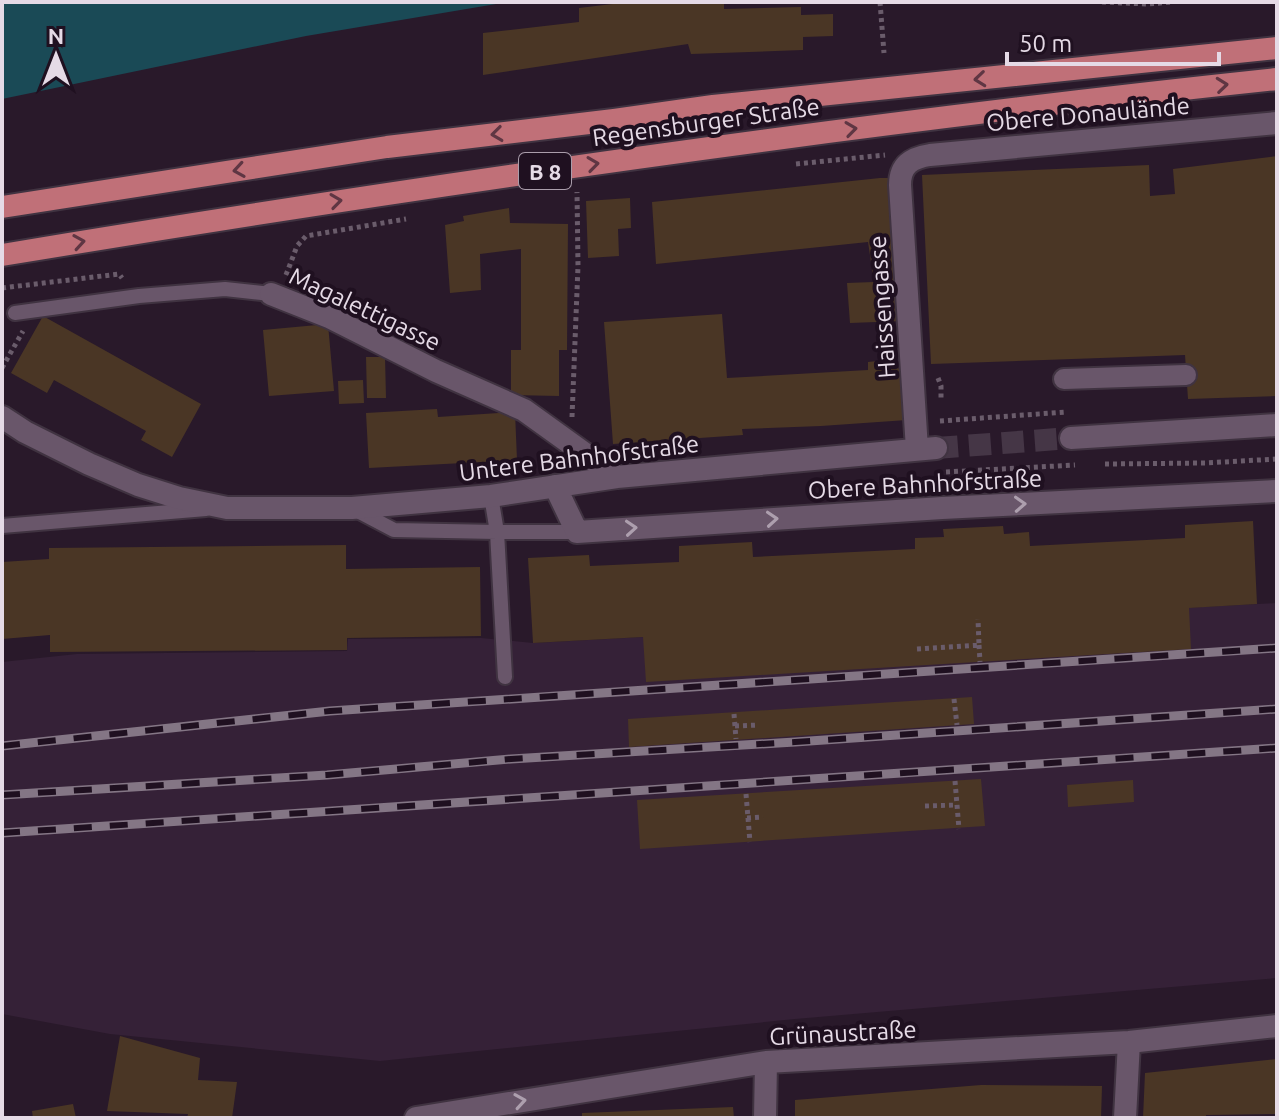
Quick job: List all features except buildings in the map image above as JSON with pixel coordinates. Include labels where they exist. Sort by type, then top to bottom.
[{"type":"main road","name":"Regensburger Straße","points":[[2,207],[387,147],[713,106],[1277,48]]},
{"type":"main road","name":"Regensburger Straße","points":[[2,255],[261,212],[583,165],[929,118],[1277,79]]},
{"type":"street","name":"Obere Donaulände","points":[[898,159],[1277,123]]},
{"type":"street","name":"Haissengasse","points":[[898,159],[902,170],[900,185],[926,448]]},
{"type":"street","name":"Magalettigasse","points":[[271,294],[329,317],[436,371],[524,410],[617,477]]},
{"type":"street","points":[[1064,379],[1186,375]]},
{"type":"street","name":"Untere Bahnhofstraße","points":[[2,417],[76,458],[138,485],[227,508],[352,508],[491,496],[617,477],[926,448]]},
{"type":"street","points":[[1071,438],[1277,425]]},
{"type":"street","points":[[555,486],[577,532]]},
{"type":"street","name":"Obere Bahnhofstraße","points":[[577,532],[942,508],[1277,491]]},
{"type":"street","name":"Grünaustraße","points":[[416,1118],[766,1062],[1129,1042],[1277,1026]]},
{"type":"street","points":[[1125,1118],[1129,1042]]},
{"type":"street","points":[[765,1118],[766,1062]]},
{"type":"lane","name":"Magalettigasse","points":[[15,313],[139,296],[225,289],[271,294]]},
{"type":"lane","points":[[491,496],[497,532],[505,677]]},
{"type":"lane","points":[[2,526],[227,508]]},
{"type":"lane","name":"Obere Bahnhofstraße","points":[[352,508],[394,530],[577,532]]},
{"type":"path","points":[[880,2],[884,53]]},
{"type":"path","points":[[1102,2],[1173,2]]},
{"type":"path","points":[[784,166],[898,159]]},
{"type":"path","points":[[572,409],[578,266],[577,188]]},
{"type":"path","points":[[271,294],[284,282],[297,246],[306,236],[415,218]]},
{"type":"path","points":[[2,288],[119,274]]},
{"type":"path","points":[[2,368],[21,335]]},
{"type":"path","points":[[1103,464],[1277,459]]},
{"type":"path","points":[[1159,462],[1159,472]]},
{"type":"path","points":[[936,473],[1087,465]]},
{"type":"path","points":[[978,619],[980,662]]},
{"type":"path","points":[[917,649],[979,645]]},
{"type":"path","points":[[954,699],[957,725]]},
{"type":"path","points":[[734,714],[736,739]]},
{"type":"path","points":[[735,726],[759,725]]},
{"type":"path","points":[[955,781],[959,829]]},
{"type":"path","points":[[746,794],[750,842]]},
{"type":"path","points":[[925,806],[957,805]]},
{"type":"path","points":[[747,818],[763,817]]},
{"type":"shaded area","points":[[1277,603],[1277,978],[795,1019],[380,1061],[110,1034],[2,1014],[2,662],[77,654],[347,651],[348,639],[481,638],[533,643]]},
{"type":"water","points":[[2,2],[508,2],[306,36],[2,99]]},
{"type":"tunnel","points":[[936,448],[1071,438]]},
{"type":"railway","points":[[2,746],[330,711],[1277,648]]},
{"type":"railway","points":[[2,795],[1277,709]]},
{"type":"railway","points":[[2,833],[1277,748]]}]
